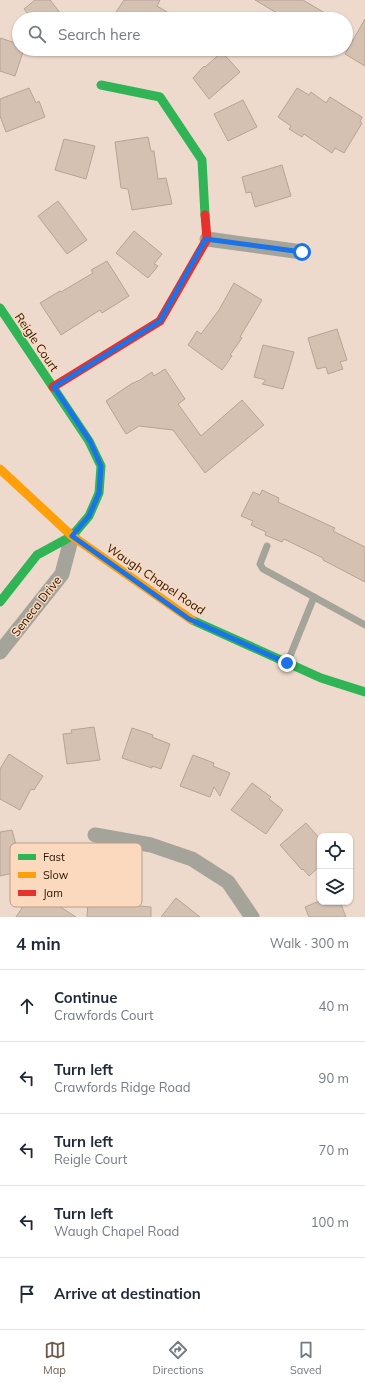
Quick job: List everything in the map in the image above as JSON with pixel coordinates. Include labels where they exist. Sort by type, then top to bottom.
[{"type":"street","points":[[54,387],[160,321],[206,239],[202,160],[160,97],[101,85]]},
{"type":"street","points":[[206,239],[302,252]]},
{"type":"street","name":"Reigle Court","points":[[0,308],[90,441],[101,466],[99,493],[89,516],[72,536]]},
{"type":"street","name":"Waugh Chapel Road","points":[[0,468],[72,536],[189,619],[321,678],[365,692]]},
{"type":"street","points":[[0,602],[37,556],[72,536]]},
{"type":"street","name":"Seneca Drive","points":[[0,652],[62,574],[72,536]]},
{"type":"street","points":[[95,835],[151,844],[192,859],[228,882],[252,917]]},
{"type":"lane","points":[[267,546],[260,564],[263,569],[365,625]]},
{"type":"lane","points":[[287,663],[314,597]]},
{"type":"building","points":[[35,0],[50,0],[59,12],[26,12],[24,9]]},
{"type":"building","points":[[124,0],[160,0],[157,6],[167,12],[116,12]]},
{"type":"building","points":[[255,0],[303,0],[323,12],[275,12]]},
{"type":"building","points":[[365,19],[365,66],[348,56],[353,56],[353,40]]},
{"type":"building","points":[[0,38],[12,42],[12,56],[22,56],[15,76],[0,71]]},
{"type":"building","points":[[217,56],[226,56],[240,72],[209,99],[193,78],[204,66],[205,67]]},
{"type":"building","points":[[29,88],[36,103],[39,101],[45,117],[6,132],[0,116],[0,99]]},
{"type":"building","points":[[297,88],[309,95],[311,92],[326,103],[330,97],[362,117],[360,122],[362,123],[344,153],[335,148],[332,153],[304,134],[302,137],[289,129],[291,126],[278,117]]},
{"type":"building","points":[[243,100],[257,127],[228,141],[214,114]]},
{"type":"building","points":[[148,137],[151,151],[154,151],[158,179],[166,178],[172,204],[132,210],[128,189],[121,188],[115,142]]},
{"type":"building","points":[[64,139],[95,146],[86,179],[55,170]]},
{"type":"building","points":[[282,165],[291,196],[255,207],[251,192],[246,193],[242,177]]},
{"type":"building","points":[[58,201],[87,240],[67,254],[38,216]]},
{"type":"building","points":[[134,231],[162,254],[154,264],[158,266],[148,278],[116,253]]},
{"type":"building","points":[[107,261],[129,296],[102,313],[100,310],[61,335],[40,303],[93,273],[91,270]]},
{"type":"building","points":[[234,283],[262,300],[240,337],[242,338],[230,355],[232,356],[222,370],[188,345],[197,331],[201,334],[219,310]]},
{"type":"building","points":[[337,329],[347,360],[340,362],[343,369],[328,374],[326,367],[317,369],[308,338]]},
{"type":"building","points":[[263,345],[294,352],[283,389],[262,384],[266,380],[254,377]]},
{"type":"building","points":[[165,369],[185,399],[178,404],[201,436],[242,400],[264,425],[205,473],[173,430],[139,426],[126,434],[106,401],[152,372],[154,376]]},
{"type":"building","points":[[262,490],[279,498],[278,502],[335,528],[333,531],[365,547],[365,582],[323,560],[323,558],[284,539],[282,542],[265,535],[266,532],[251,525],[253,521],[241,516],[253,492],[260,495]]},
{"type":"building","points":[[94,727],[100,760],[67,764],[63,734],[72,733],[71,730]]},
{"type":"building","points":[[132,728],[153,735],[152,737],[170,744],[161,769],[152,766],[152,768],[122,758]]},
{"type":"building","points":[[9,754],[43,776],[34,790],[31,789],[20,810],[0,799],[0,769]]},
{"type":"building","points":[[193,755],[214,763],[213,766],[230,773],[220,796],[214,787],[210,797],[180,786]]},
{"type":"building","points":[[252,783],[271,797],[269,799],[283,810],[266,834],[231,810]]},
{"type":"building","points":[[306,823],[317,836],[317,869],[309,876],[280,845]]},
{"type":"building","points":[[12,830],[15,843],[10,843],[10,874],[0,876],[0,832]]},
{"type":"building","points":[[176,898],[200,917],[161,917]]},
{"type":"building","points":[[317,902],[317,905],[341,905],[346,917],[309,917],[305,907]]},
{"type":"building","points":[[23,907],[60,907],[76,917],[16,917]]},
{"type":"building","points":[[88,907],[151,907],[151,917],[87,917]]},
{"type":"traffic: fast","points":[[101,85],[160,97],[202,160],[205,215]]},
{"type":"traffic: fast","points":[[0,308],[89,441],[101,466],[99,493],[89,516],[72,536],[37,555],[0,602]]},
{"type":"traffic: fast","points":[[192,620],[321,678],[365,692]]},
{"type":"traffic: slow","points":[[0,469],[72,536],[192,620]]},
{"type":"traffic: jam","points":[[53,387],[160,321],[207,239],[205,215]]},
{"type":"route","points":[[287,663],[189,619],[72,536],[89,516],[99,493],[101,466],[90,441],[54,387],[160,321],[206,239],[302,252]]}]
